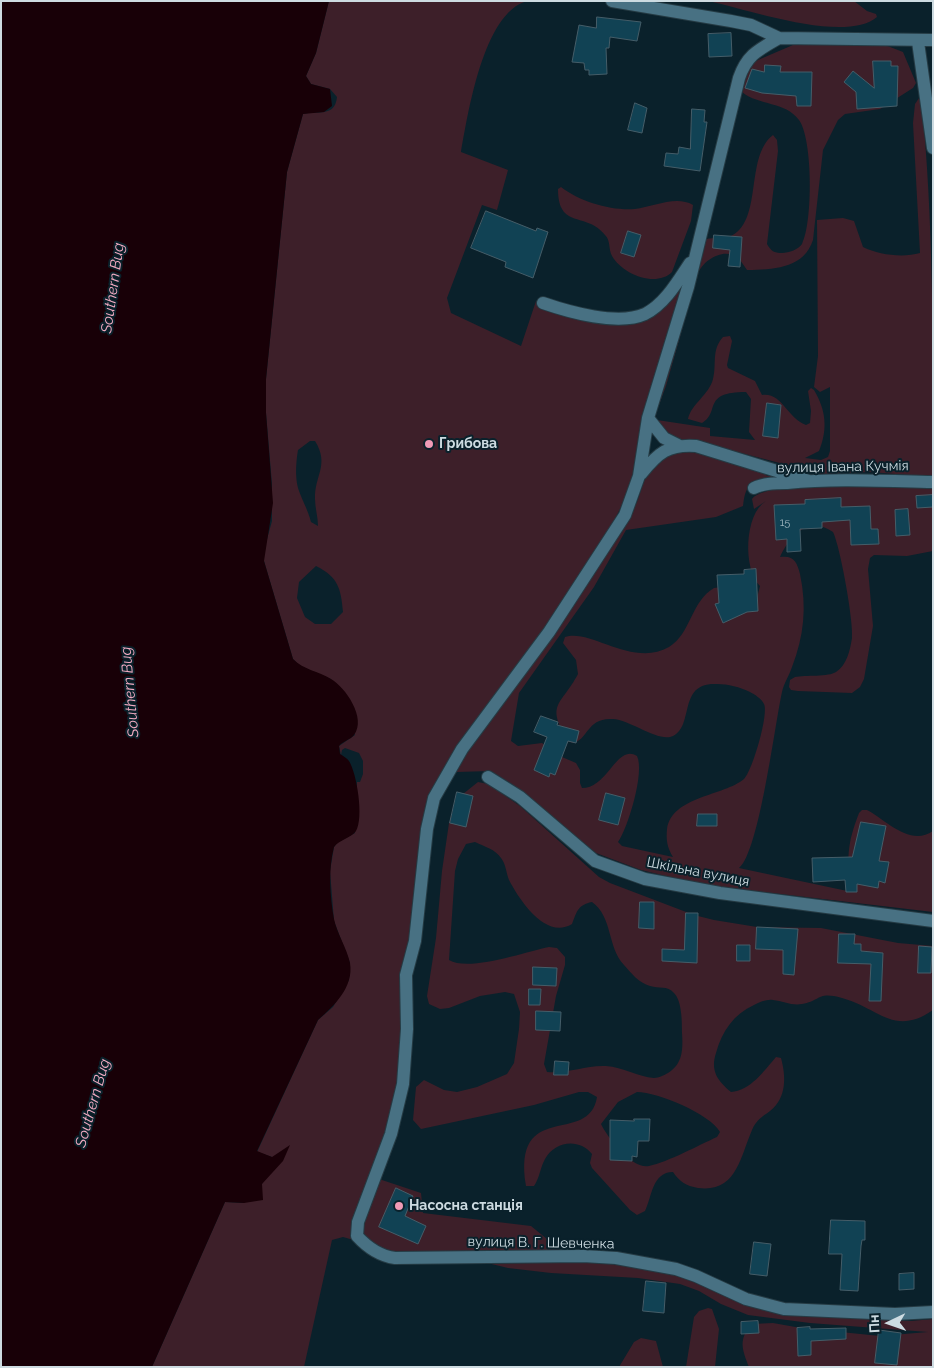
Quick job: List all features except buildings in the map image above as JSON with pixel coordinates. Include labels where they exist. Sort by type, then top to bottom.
[{"type":"street","points":[[612,1],[731,20],[751,25],[779,38],[918,42],[933,40]]},
{"type":"street","points":[[639,476],[648,418],[669,355],[743,67],[750,56],[779,38]]},
{"type":"street","points":[[918,42],[933,148]]},
{"type":"street","points":[[543,303],[605,318],[644,314],[669,293],[696,254]]},
{"type":"street","points":[[648,418],[664,438],[678,445],[696,446],[809,481]]},
{"type":"street","points":[[639,476],[664,451],[678,445]]},
{"type":"street","name":"вулиця В. Г. Шевченка","points":[[639,476],[625,515],[595,563],[548,632],[462,749],[434,798],[427,830],[415,942],[406,975],[407,1029],[403,1084],[391,1134],[358,1222],[357,1236],[364,1244],[383,1255],[395,1258],[583,1256],[616,1258],[676,1269],[746,1299],[784,1309],[895,1314],[933,1312]]},
{"type":"street","name":"вулиця Івана Кучмія","points":[[754,488],[763,485],[809,481],[885,479],[933,482]]},
{"type":"street","name":"Шкільна вулиця","points":[[488,777],[520,796],[595,861],[645,879],[720,894],[933,921]]},
{"type":"shaded area","points":[[329,1],[527,1],[512,9],[499,24],[480,67],[473,91],[461,152],[508,170],[497,210],[482,205],[447,298],[451,313],[521,346],[536,301],[542,306],[639,320],[706,239],[726,238],[740,230],[747,218],[751,204],[759,158],[764,145],[773,135],[777,140],[778,151],[767,244],[773,251],[779,253],[785,253],[801,246],[806,233],[810,201],[809,162],[804,130],[799,120],[787,110],[756,100],[742,92],[740,86],[753,63],[800,42],[885,45],[903,52],[916,83],[913,88],[880,109],[845,114],[838,120],[823,150],[813,240],[803,256],[789,265],[762,270],[747,270],[734,255],[722,254],[710,259],[701,268],[666,386],[622,505],[599,550],[431,800],[401,1084],[357,1241],[343,1237],[332,1240],[304,1367],[152,1367],[225,1202],[244,1203],[262,1184],[272,1157],[257,1152],[318,1020],[333,1007],[349,980],[350,963],[334,921],[330,871],[334,847],[338,842],[355,833],[357,782],[360,782],[363,774],[363,761],[359,753],[345,748],[342,750],[341,755],[339,746],[355,735],[331,679],[300,666],[293,659],[264,561],[264,550],[272,521],[272,484],[266,413],[266,379],[287,172],[303,114],[329,111],[336,104],[337,97],[330,89],[311,84],[306,76],[316,53]],"holes":[[[310,441],[315,441],[321,457],[315,491],[318,526],[311,522],[296,479],[298,450]],[[316,566],[334,579],[341,596],[343,612],[331,624],[315,624],[305,617],[297,598],[299,582]]]},
{"type":"shaded area","points":[[708,1],[854,1],[867,11],[876,14],[877,17],[862,24],[843,27],[820,26],[770,17]]},
{"type":"shaded area","points":[[921,95],[931,238],[933,477],[870,472],[822,474],[695,441],[676,440],[668,436],[657,420],[710,428],[710,436],[755,440],[749,432],[751,399],[746,392],[723,395],[717,399],[708,419],[702,423],[688,419],[711,385],[719,342],[723,337],[730,336],[732,341],[728,368],[755,381],[762,395],[775,397],[799,422],[806,425],[810,423],[811,411],[808,391],[811,388],[814,390],[823,412],[824,435],[819,451],[805,458],[821,460],[828,457],[830,451],[830,387],[820,392],[814,387],[818,356],[817,220],[843,218],[854,221],[863,247],[876,252],[891,255],[913,255],[920,253],[913,123],[915,104]]},
{"type":"shaded area","points":[[561,187],[587,201],[616,209],[642,208],[672,201],[686,202],[693,205],[691,221],[672,272],[665,277],[649,279],[640,277],[623,268],[612,256],[607,237],[598,228],[568,215],[563,210],[559,202],[558,189]]},
{"type":"shaded area","points":[[693,450],[772,472],[766,476],[772,476],[769,481],[756,483],[747,489],[743,506],[716,517],[626,530],[594,587],[519,693],[511,741],[518,746],[542,743],[562,757],[576,763],[580,770],[582,788],[591,786],[599,781],[624,756],[630,754],[637,756],[639,774],[637,787],[631,813],[618,842],[622,846],[673,857],[668,847],[667,837],[667,829],[671,818],[688,803],[735,785],[744,779],[759,743],[764,719],[764,704],[754,694],[738,687],[721,684],[705,685],[696,690],[691,697],[684,723],[680,731],[673,736],[660,736],[620,720],[604,719],[598,721],[582,738],[573,743],[568,741],[557,719],[558,705],[578,674],[576,660],[563,643],[565,637],[587,638],[627,651],[655,652],[669,647],[676,641],[687,626],[700,601],[714,588],[722,587],[756,602],[760,586],[754,578],[751,568],[748,542],[753,518],[766,501],[754,509],[752,499],[763,492],[782,488],[836,485],[933,486],[933,495],[927,496],[933,498],[933,551],[907,556],[874,555],[870,558],[868,569],[873,626],[864,679],[860,687],[852,693],[798,691],[791,690],[789,687],[790,680],[795,677],[828,675],[840,669],[849,652],[852,629],[843,567],[833,532],[824,527],[808,527],[795,535],[784,549],[780,557],[792,558],[799,570],[804,610],[802,633],[782,692],[760,814],[746,857],[739,868],[852,892],[848,861],[850,843],[859,813],[862,810],[867,810],[907,834],[916,836],[933,831],[933,912],[704,885],[641,870],[596,853],[512,784],[491,771],[456,772],[458,763],[621,529],[637,502],[645,478],[668,452]]},
{"type":"shaded area","points":[[478,782],[488,784],[520,806],[599,877],[694,915],[757,927],[821,928],[898,943],[933,946],[933,1010],[919,1018],[897,1021],[855,1002],[834,996],[823,996],[808,1003],[798,1004],[766,1000],[740,1013],[725,1031],[714,1059],[716,1075],[719,1080],[731,1092],[738,1091],[756,1079],[776,1057],[781,1058],[784,1086],[776,1106],[755,1124],[735,1171],[721,1185],[711,1188],[698,1188],[683,1183],[673,1172],[666,1173],[661,1176],[654,1186],[645,1211],[637,1215],[630,1210],[592,1168],[590,1163],[592,1154],[581,1145],[567,1144],[555,1148],[549,1153],[543,1162],[534,1186],[526,1186],[525,1159],[530,1142],[540,1132],[581,1120],[591,1112],[597,1097],[588,1092],[579,1092],[534,1105],[421,1129],[413,1120],[416,1087],[424,1080],[444,1090],[457,1092],[477,1087],[507,1074],[514,1063],[519,1029],[520,1012],[514,994],[505,992],[480,996],[449,1008],[440,1009],[429,1004],[427,996],[436,938],[442,871],[449,823],[458,798]],"holes":[[[475,842],[490,848],[499,855],[503,860],[509,880],[520,898],[535,916],[544,923],[562,928],[572,924],[579,909],[592,902],[599,908],[607,924],[615,950],[629,971],[646,985],[666,988],[674,993],[679,1001],[681,1012],[682,1045],[681,1056],[673,1069],[658,1078],[642,1076],[606,1066],[562,1072],[547,1072],[544,1064],[556,996],[565,965],[565,957],[557,948],[549,947],[470,964],[449,960],[455,871],[458,859],[466,844]],[[637,1092],[657,1096],[683,1105],[706,1118],[720,1132],[717,1137],[665,1161],[649,1166],[635,1163],[621,1151],[601,1124],[618,1102]]]},
{"type":"shaded area","points":[[379,1179],[421,1193],[423,1213],[531,1226],[563,1252],[392,1254],[364,1237],[361,1229]]},
{"type":"shaded area","points":[[604,1259],[668,1271],[785,1314],[911,1321],[933,1319],[933,1367],[749,1367],[743,1339],[752,1324],[773,1323],[801,1328],[880,1336],[928,1332],[810,1323],[748,1315],[721,1304],[699,1291],[680,1284],[638,1278],[551,1273],[508,1268],[475,1260]]},
{"type":"shaded area","points":[[708,1308],[712,1309],[719,1329],[715,1367],[686,1367],[694,1317],[699,1311]]},
{"type":"shaded area","points":[[641,1338],[656,1341],[663,1367],[619,1367],[634,1342]]},
{"type":"water","name":"Southern Bug","points":[[1,1],[329,1],[316,53],[306,76],[311,84],[330,89],[332,106],[324,112],[303,114],[287,172],[266,379],[266,413],[273,503],[264,561],[293,659],[302,666],[337,683],[353,704],[358,720],[354,735],[339,746],[340,754],[349,761],[355,776],[359,807],[358,825],[354,833],[334,847],[330,874],[334,919],[349,957],[349,980],[342,995],[318,1020],[257,1151],[272,1157],[290,1145],[283,1161],[262,1184],[263,1200],[244,1203],[225,1202],[152,1367],[1,1367]]},
{"type":"place","name":"Грибова","points":[[429,444]]},
{"type":"place","name":"Насосна станція","points":[[399,1206]]}]
